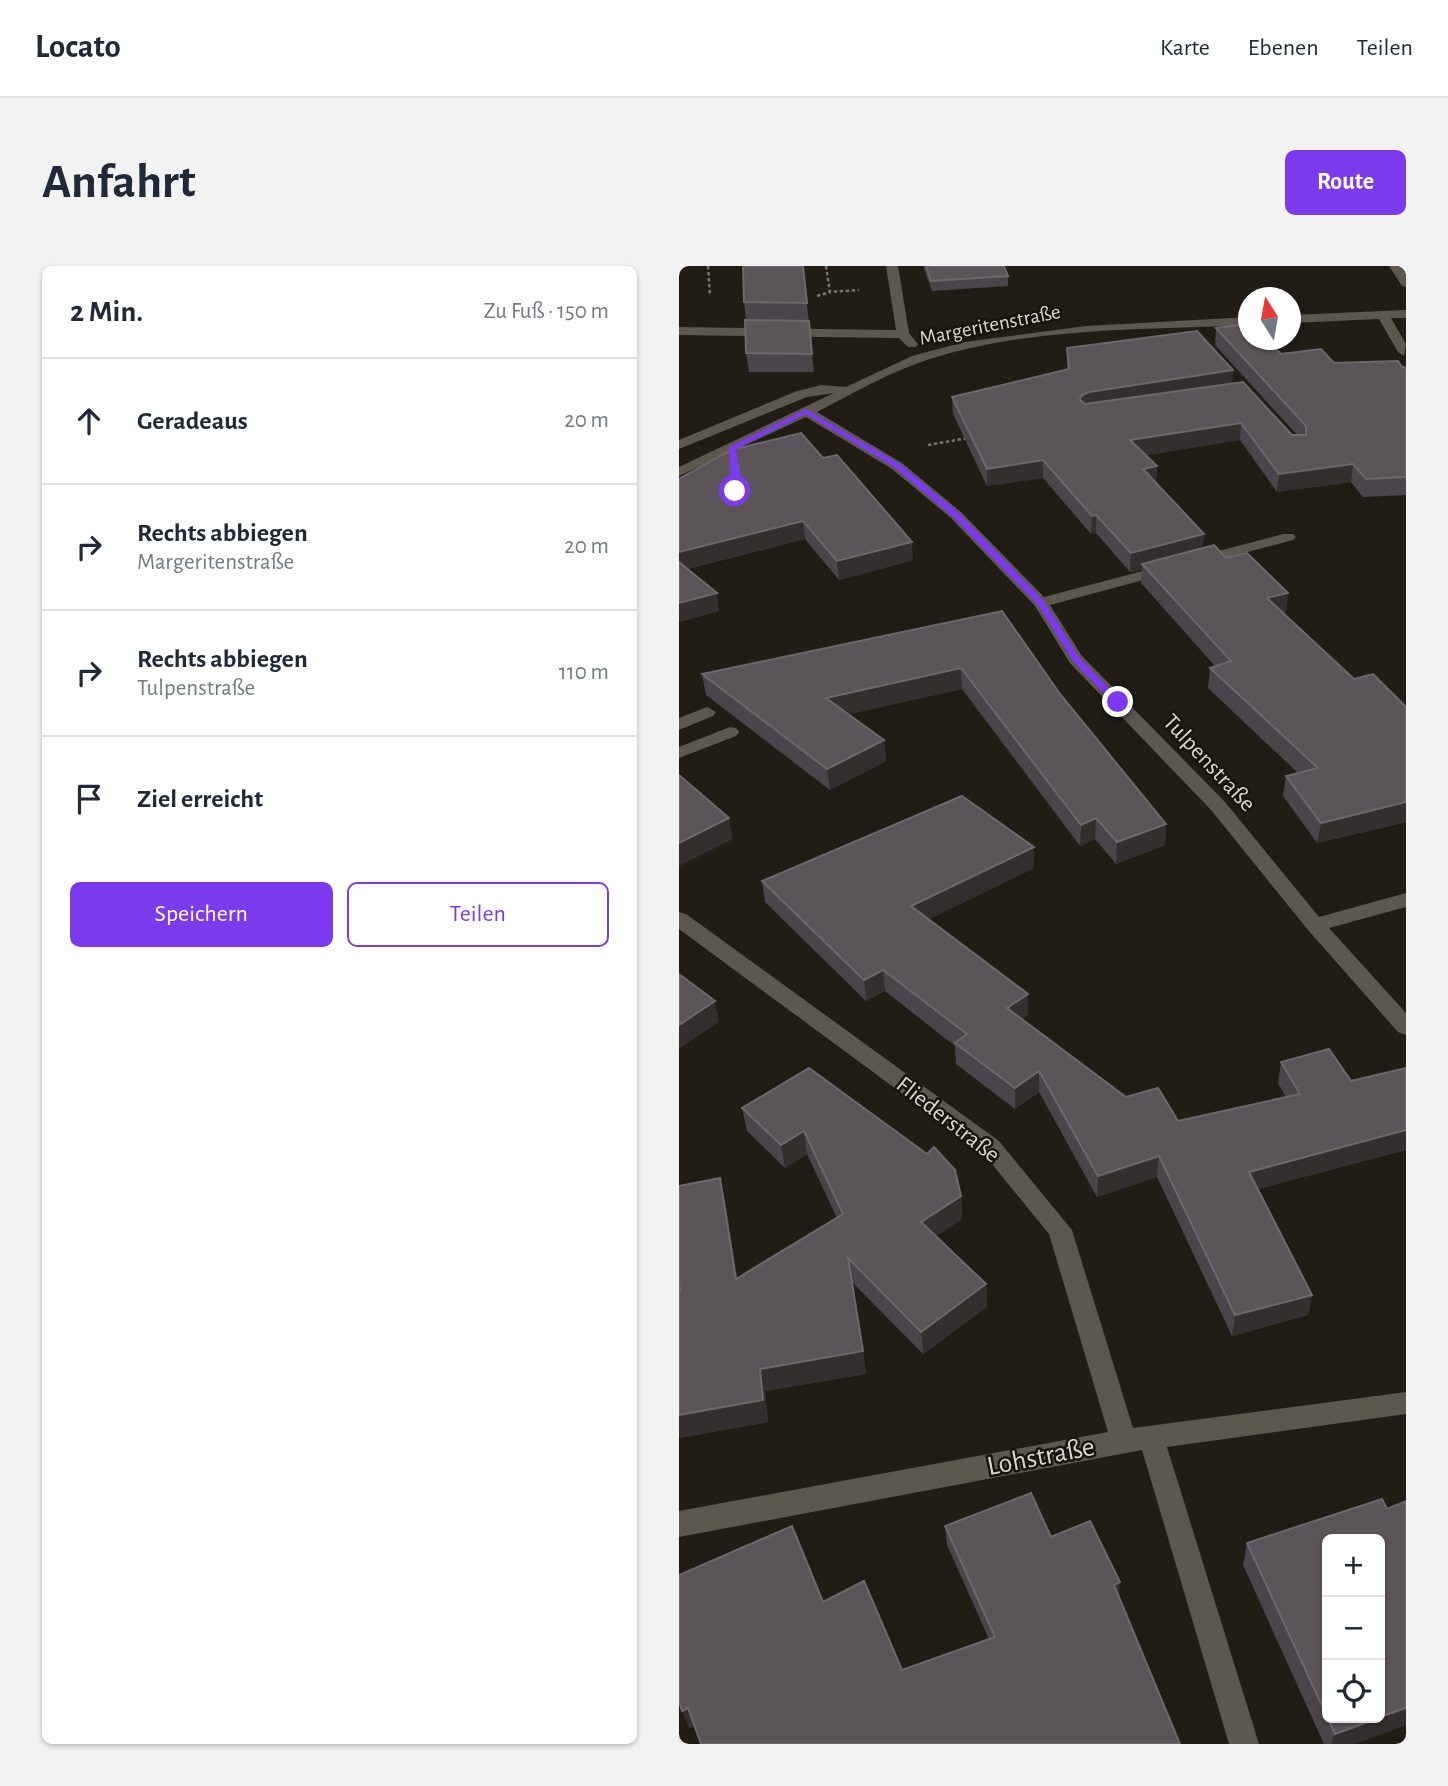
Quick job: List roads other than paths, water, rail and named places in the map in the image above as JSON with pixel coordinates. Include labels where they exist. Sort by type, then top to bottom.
[{"type":"street","points":[[892,266],[903,334],[923,357]]},
{"type":"street","points":[[1395,266],[1406,283]]},
{"type":"street","points":[[1382,314],[1405,352],[1392,355],[1399,367]]},
{"type":"street","points":[[1301,318],[1406,314]]},
{"type":"street","name":"Margeritenstraße","points":[[679,472],[761,436],[806,411],[923,357],[1013,339],[1072,331],[1189,329],[1238,322]]},
{"type":"street","points":[[679,331],[903,334]]},
{"type":"street","points":[[679,445],[802,394],[821,389],[853,389]]},
{"type":"street","name":"Tulpenstraße","points":[[806,411],[897,466],[956,515],[1041,603],[1076,659],[1218,806],[1315,925],[1406,1027]]},
{"type":"street","points":[[1041,603],[1288,537]]},
{"type":"street","points":[[679,725],[707,712]]},
{"type":"street","points":[[679,753],[730,732]]},
{"type":"street","points":[[1315,925],[1406,900]]},
{"type":"street","name":"Fliederstraße","points":[[679,919],[991,1147],[1060,1230],[1244,1744]]},
{"type":"street","name":"Lohstraße","points":[[679,1524],[1137,1439],[1406,1403]]}]
